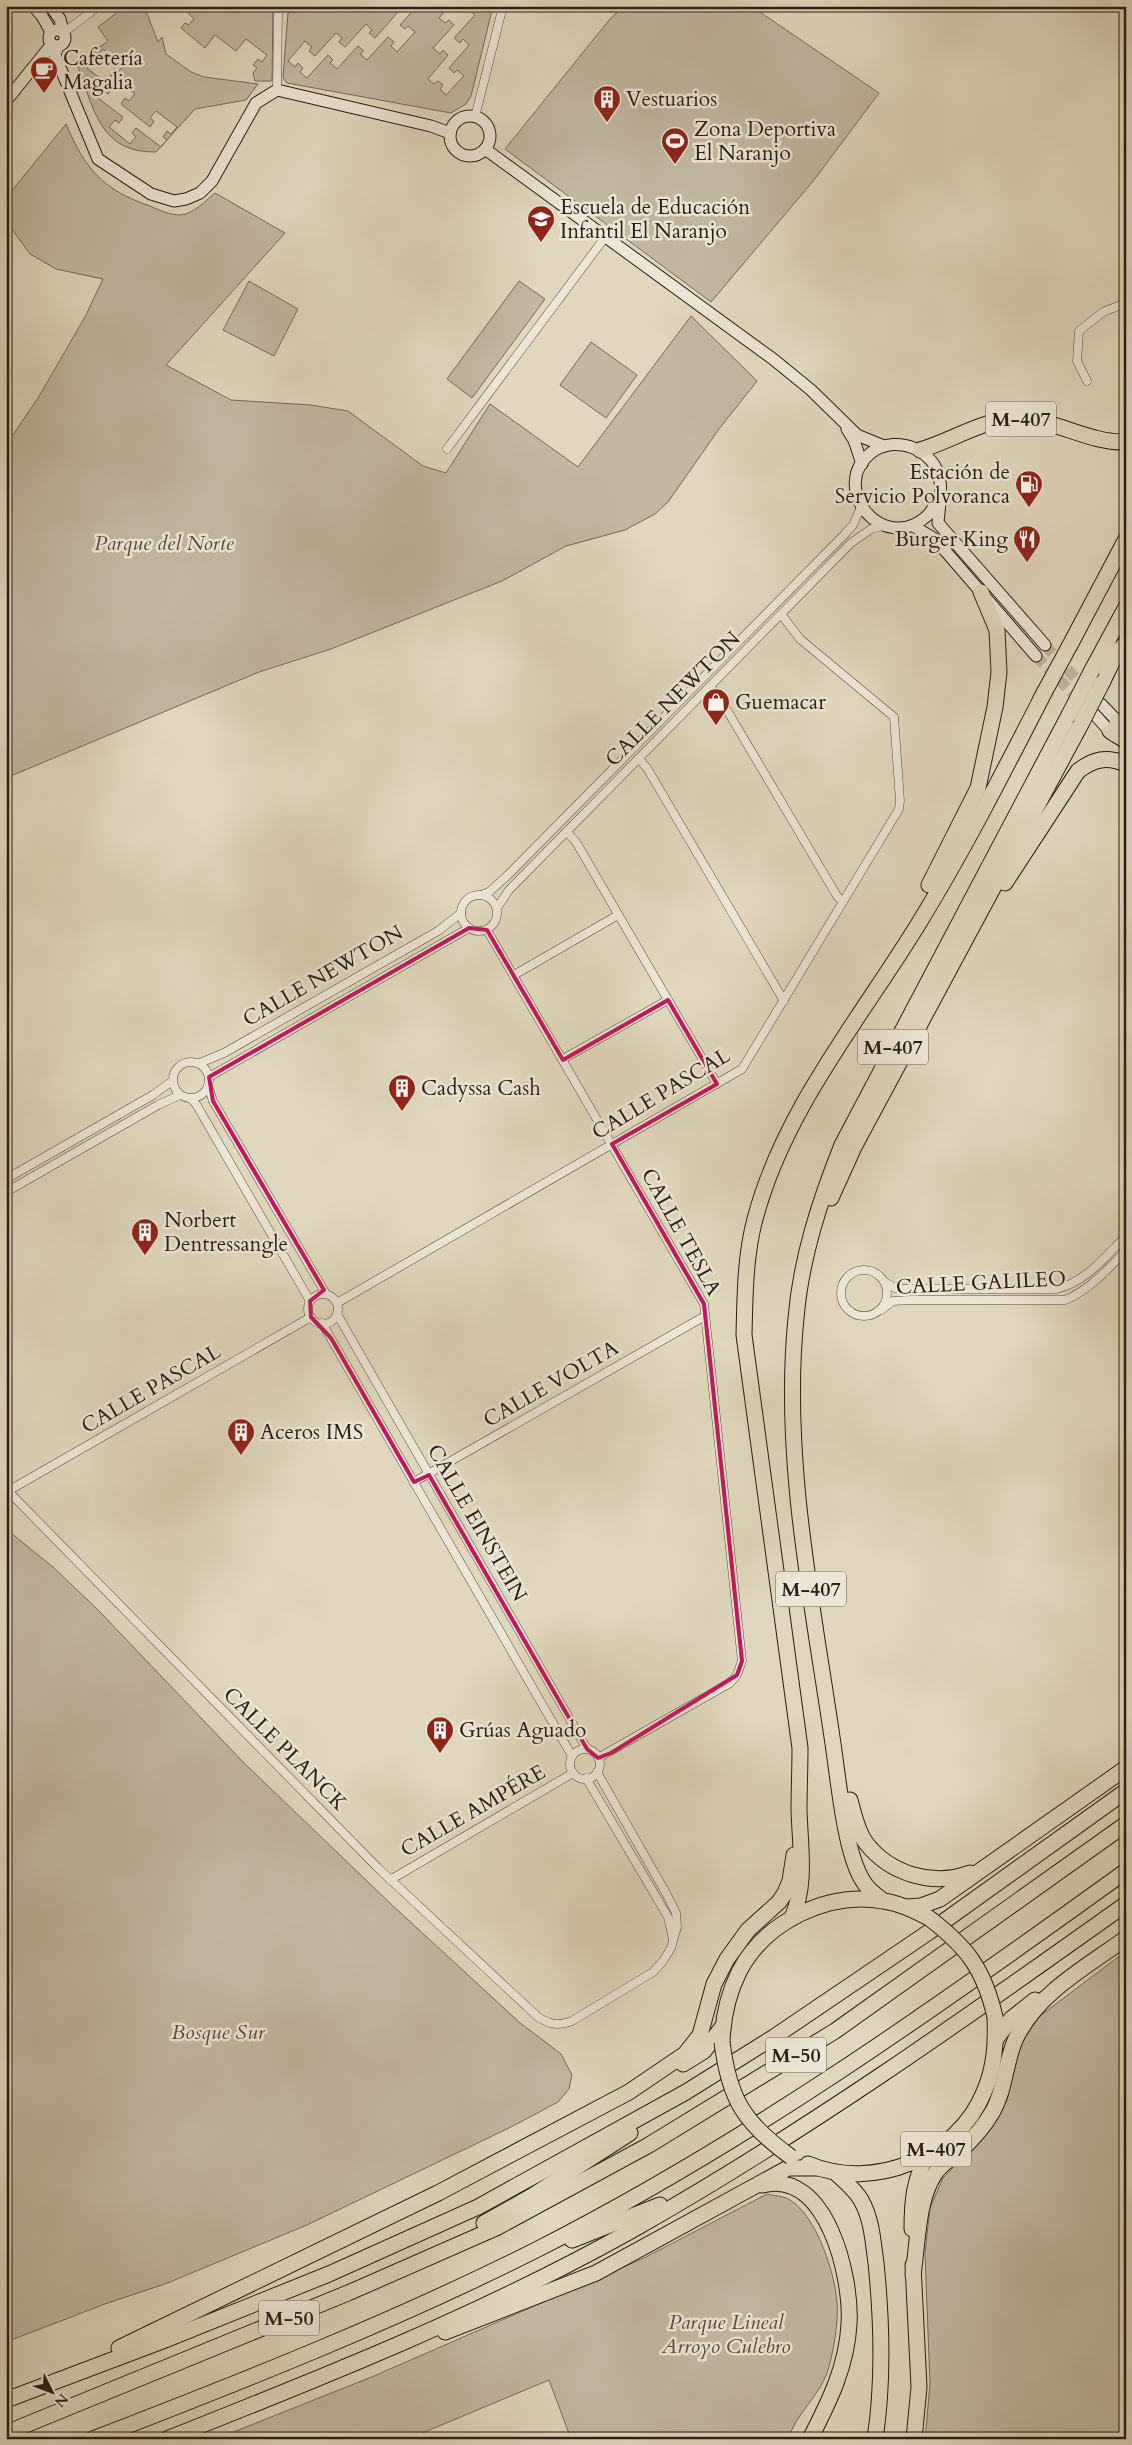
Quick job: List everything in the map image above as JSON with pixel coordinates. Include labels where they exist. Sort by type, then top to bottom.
[{"type":"highway","name":"M-407","points":[[920,450],[969,429],[1012,419],[1027,419],[1106,440],[1126,442]]},
{"type":"highway","name":"M-407","points":[[792,1918],[799,1896],[802,1869],[799,1809],[800,1748],[744,1335],[745,1280],[755,1220],[772,1166],[805,1100],[919,923],[989,800],[1126,539]]},
{"type":"highway","name":"M-407","points":[[919,923],[926,893],[978,788],[988,750],[995,707],[999,650],[997,630],[981,592]]},
{"type":"highway","name":"M-407","points":[[882,1900],[863,1882],[851,1853],[797,1491],[794,1403],[796,1317],[806,1257],[820,1201],[842,1145],[1126,607]]},
{"type":"highway","name":"M-407","points":[[794,1403],[807,1310],[830,1199],[854,1147],[1122,648],[1126,637]]},
{"type":"highway","points":[[1120,727],[1126,741]]},
{"type":"highway","name":"M-407","points":[[973,926],[1023,858],[1078,771],[1091,761],[1104,758],[1126,764]]},
{"type":"highway","points":[[836,1759],[860,1832],[866,1843],[888,1865],[906,1873],[930,1879],[951,1878],[978,1872]]},
{"type":"highway","points":[[907,1907],[921,1906],[940,1899],[1126,1768]]},
{"type":"highway","points":[[27,2391],[165,2340],[329,2274],[470,2210],[686,2092],[835,1998],[1126,1791]]},
{"type":"highway","points":[[629,2092],[685,2054],[700,2035],[714,1984],[727,1959],[748,1930],[779,1902],[785,1893],[791,1876],[799,1809]]},
{"type":"highway","name":"M-50","points":[[6,2433],[348,2294],[496,2228],[650,2145],[708,2111],[834,2031],[1126,1824]]},
{"type":"highway","name":"M-50","points":[[93,2439],[201,2398],[399,2315],[537,2249],[727,2143],[869,2052],[1126,1871]]},
{"type":"highway","name":"M-407","points":[[882,1900],[907,1907],[929,1918],[955,1938],[975,1962],[990,1994],[995,2017],[996,2039],[993,2065],[984,2093],[970,2118],[950,2139],[926,2156],[897,2168],[874,2173],[835,2172],[818,2168],[791,2157],[764,2137],[748,2119],[736,2100],[726,2073],[722,2042],[723,2026],[732,1988],[746,1960],[774,1930],[812,1908],[841,1901],[882,1900]]},
{"type":"highway","points":[[167,2439],[394,2348],[521,2288],[626,2233],[749,2161],[886,2074],[1126,1904]]},
{"type":"highway","points":[[996,2039],[1019,2011],[1126,1938]]},
{"type":"highway","points":[[913,2275],[923,2205],[932,2180],[942,2166],[974,2138],[993,2111],[1000,2095],[1014,2042],[1027,2018],[1043,2000],[1126,1938]]},
{"type":"highway","points":[[6,2400],[438,2194],[699,2054],[711,2044],[723,2026]]},
{"type":"highway","points":[[444,2251],[477,2228],[532,2196],[632,2132],[686,2092]]},
{"type":"highway","name":"M-407","points":[[914,2439],[919,2387],[913,2275],[912,2205],[915,2179],[926,2156]]},
{"type":"highway","points":[[537,2249],[557,2246],[660,2205],[749,2161]]},
{"type":"highway","points":[[394,2348],[412,2346],[596,2273],[748,2188],[788,2168],[818,2168]]},
{"type":"highway","points":[[835,2172],[861,2200],[870,2221],[881,2308],[881,2396],[875,2439]]},
{"type":"highway","points":[[748,2188],[772,2182],[781,2183],[801,2192],[811,2200],[834,2238],[847,2276],[849,2324],[843,2362],[835,2392],[810,2439]]},
{"type":"highway","points":[[866,2439],[881,2361]]},
{"type":"street","points":[[33,6],[57,37]]},
{"type":"street","points":[[50,6],[60,18],[55,55],[98,159],[151,194],[163,199],[186,200],[200,193],[212,181],[256,103],[277,90],[431,126],[450,133]]},
{"type":"street","points":[[6,101],[57,37],[99,6]]},
{"type":"street","points":[[277,90],[278,6]]},
{"type":"street","points":[[475,117],[503,6]]},
{"type":"street","points":[[475,117],[483,121],[489,131],[489,142],[485,149],[472,156],[463,154],[453,147],[450,133],[454,123],[461,118],[475,117]]},
{"type":"street","points":[[485,149],[773,359],[811,390],[857,435],[884,446]]},
{"type":"street","points":[[447,449],[606,236]]},
{"type":"street","points":[[1087,381],[1077,361],[1079,331],[1103,312],[1126,303]]},
{"type":"street","points":[[844,423],[854,440],[862,464]]},
{"type":"street","points":[[939,497],[928,516],[912,526],[900,529],[883,526],[867,516],[861,507],[857,497],[856,481],[862,464],[872,452],[884,446],[904,444],[920,450],[935,466],[940,480],[938,523],[1045,646]]},
{"type":"street","name":"CALLE NEWTON","points":[[481,895],[489,892],[508,875],[844,535],[853,525],[861,507]]},
{"type":"street","name":"CALLE NEWTON","points":[[497,908],[509,890],[851,543],[871,529],[883,526]]},
{"type":"street","points":[[912,526],[935,539],[1036,656]]},
{"type":"street","name":"CALLE PASCAL","points":[[337,1302],[612,1144],[623,1140],[742,1069],[899,809],[894,717],[800,639],[781,614]]},
{"type":"street","points":[[710,686],[718,695],[836,896],[843,902]]},
{"type":"street","points":[[1101,704],[1120,727],[1126,748]]},
{"type":"street","points":[[1095,716],[1120,727]]},
{"type":"street","points":[[639,759],[647,768],[784,1001]]},
{"type":"street","points":[[566,832],[576,842],[717,1084]]},
{"type":"street","points":[[481,895],[491,899],[497,908],[498,917],[493,925],[487,930],[479,932],[468,928],[461,913],[468,899],[481,895]]},
{"type":"street","name":"CALLE NEWTON","points":[[200,1063],[224,1053],[438,931],[461,913]]},
{"type":"street","points":[[514,975],[618,915]]},
{"type":"street","name":"CALLE NEWTON","points":[[209,1076],[468,928]]},
{"type":"street","name":"CALLE TESLA","points":[[487,930],[704,1304],[742,1661],[737,1675],[730,1683],[598,1758]]},
{"type":"street","points":[[563,1060],[668,1000]]},
{"type":"street","points":[[6,1179],[153,1095],[172,1081],[176,1068],[182,1063],[194,1061],[200,1063],[206,1069],[209,1076],[208,1086],[213,1101],[326,1294]]},
{"type":"street","points":[[172,1081],[180,1095]]},
{"type":"street","points":[[190,1098],[199,1096],[208,1086]]},
{"type":"street","points":[[6,1192],[158,1105],[180,1095],[190,1098],[196,1104],[310,1301]]},
{"type":"street","name":"CALLE GALILEO","points":[[885,1282],[896,1288],[910,1289],[1056,1289],[1070,1286],[1086,1276],[1126,1236]]},
{"type":"street","name":"CALLE GALILEO","points":[[881,1310],[893,1301],[911,1300],[1065,1300],[1079,1295],[1092,1285],[1126,1251]]},
{"type":"street","points":[[857,1270],[872,1271],[885,1282],[888,1294],[881,1310],[874,1315],[858,1316],[848,1310],[843,1304],[840,1294],[846,1279],[857,1270]]},
{"type":"street","points":[[326,1294],[330,1295],[337,1302],[338,1314],[331,1321],[322,1324],[311,1317],[308,1309],[310,1301],[317,1295],[326,1294]]},
{"type":"street","name":"CALLE EINSTEIN","points":[[338,1314],[587,1749]]},
{"type":"street","name":"CALLE VOLTA","points":[[414,1482],[705,1316]]},
{"type":"street","name":"CALLE PASCAL","points":[[7,1490],[311,1317]]},
{"type":"street","name":"CALLE EINSTEIN","points":[[322,1324],[572,1756]]},
{"type":"street","name":"CALLE PLANCK","points":[[7,1490],[390,1880],[538,2017],[550,2024],[561,2024],[572,2020],[653,1972],[668,1956],[673,1940]]},
{"type":"street","points":[[586,1778],[599,1769],[597,1754],[587,1749],[579,1750],[572,1756],[570,1768],[574,1773],[586,1778],[668,1917],[673,1940]]},
{"type":"street","points":[[596,1772],[673,1907],[677,1920],[673,1940]]},
{"type":"street","name":"CALLE AMPÉRE","points":[[390,1880],[574,1773]]},
{"type":"highlighted area","points":[[469,928],[487,930],[563,1060],[668,1000],[717,1084],[612,1144],[704,1304],[740,1638],[742,1661],[737,1675],[611,1753],[598,1758],[587,1749],[429,1475],[414,1482],[331,1338],[311,1317],[310,1301],[324,1290],[213,1101],[209,1077]]},
{"type":"green space","points":[[126,6],[144,6],[158,42],[162,37],[166,54],[191,72],[204,77],[258,84],[246,100],[195,109],[167,140],[163,137],[167,131],[171,134],[177,127],[156,111],[150,118],[154,121],[150,127],[121,104],[125,98],[129,101],[135,94],[110,75],[114,69],[118,72],[124,65],[103,49],[98,55],[101,59],[97,64],[93,61],[87,68],[112,88],[108,94],[104,91],[98,98],[123,117],[119,123],[115,120],[109,127],[130,144],[136,137],[132,133],[136,128],[161,147],[156,152],[137,150],[122,145],[110,136],[94,111],[77,64],[108,41],[98,27]]},
{"type":"green space","points":[[181,6],[273,7],[272,81],[255,81],[253,73],[257,68],[253,65],[258,59],[262,62],[267,55],[246,39],[236,51],[215,35],[205,48],[181,28],[185,23],[189,25],[194,19]]},
{"type":"green space","points":[[310,6],[333,6],[336,10],[340,6],[386,6],[391,10],[394,7],[399,11],[375,38],[369,33],[372,30],[366,24],[345,47],[339,42],[342,38],[336,33],[315,56],[309,51],[312,47],[305,41],[288,61],[295,67],[298,63],[303,68],[300,72],[307,78],[328,55],[333,60],[330,63],[337,69],[358,46],[364,51],[360,54],[367,60],[388,37],[394,42],[391,46],[397,52],[415,32],[408,26],[405,29],[400,25],[417,6],[449,6],[439,18],[445,23],[449,20],[454,25],[433,48],[440,54],[443,50],[448,55],[428,79],[434,84],[438,81],[443,85],[440,89],[446,95],[464,76],[457,70],[454,73],[449,68],[469,45],[463,39],[460,43],[454,38],[475,15],[468,9],[465,12],[460,7],[493,6],[471,96],[466,104],[451,113],[287,83],[283,78],[288,13]]},
{"type":"green space","name":"Zona Deportiva El Naranjo","points":[[624,6],[751,6],[879,93],[814,180],[711,302],[505,149],[610,19]]},
{"type":"green space","name":"Parque del Norte","points":[[66,124],[73,140],[89,166],[108,185],[134,200],[165,212],[180,215],[195,210],[215,193],[285,233],[166,365],[231,400],[311,405],[348,411],[423,466],[446,473],[490,404],[578,467],[691,316],[757,381],[719,429],[668,502],[655,514],[625,530],[566,546],[502,581],[331,649],[259,672],[6,778],[6,445],[38,398],[85,317],[103,279],[56,269],[30,254],[6,221],[6,198]]},
{"type":"green space","points":[[249,281],[298,309],[274,356],[223,330]]},
{"type":"green space","points":[[519,281],[545,299],[472,398],[447,379]]},
{"type":"green space","points":[[591,342],[637,375],[606,418],[560,385]]},
{"type":"green space","name":"Bosque Sur","points":[[6,1529],[53,1567],[99,1611],[244,1763],[392,1905],[519,2022],[561,2054],[572,2075],[569,2089],[558,2102],[511,2127],[307,2225],[165,2284],[105,2304],[6,2342]]},
{"type":"green space","points":[[1126,1951],[1126,2439],[925,2439],[930,2384],[925,2253],[930,2208],[943,2178],[987,2132],[1007,2100],[1021,2043],[1040,2016]]},
{"type":"green space","name":"Parque Lineal Arroyo Culebro","points":[[767,2194],[790,2200],[800,2208],[808,2219],[823,2246],[828,2260],[837,2301],[835,2338],[827,2373],[819,2390],[796,2421],[788,2439],[571,2439],[549,2380],[408,2439],[216,2439],[374,2376],[644,2258]]},
{"type":"tunnel","points":[[1045,645],[1089,693]]},
{"type":"tunnel","points":[[1036,656],[1082,703]]},
{"type":"place","name":"Cafetería Magalia","points":[[44,94]]},
{"type":"place","name":"Vestuarios","points":[[607,123]]},
{"type":"place","name":"Zona Deportiva El Naranjo","points":[[675,165]]},
{"type":"place","name":"Escuela de Educación Infantil El Naranjo","points":[[541,243]]},
{"type":"place","name":"Estación de Servicio Polvoranca","points":[[1029,508]]},
{"type":"place","name":"Burger King","points":[[1027,563]]},
{"type":"place","name":"Guemacar","points":[[716,726]]},
{"type":"place","name":"Cadyssa Cash","points":[[402,1112]]},
{"type":"place","name":"Norbert Dentressangle","points":[[145,1256]]},
{"type":"place","name":"Aceros IMS","points":[[241,1456]]},
{"type":"place","name":"Grúas Aguado","points":[[440,1754]]}]
